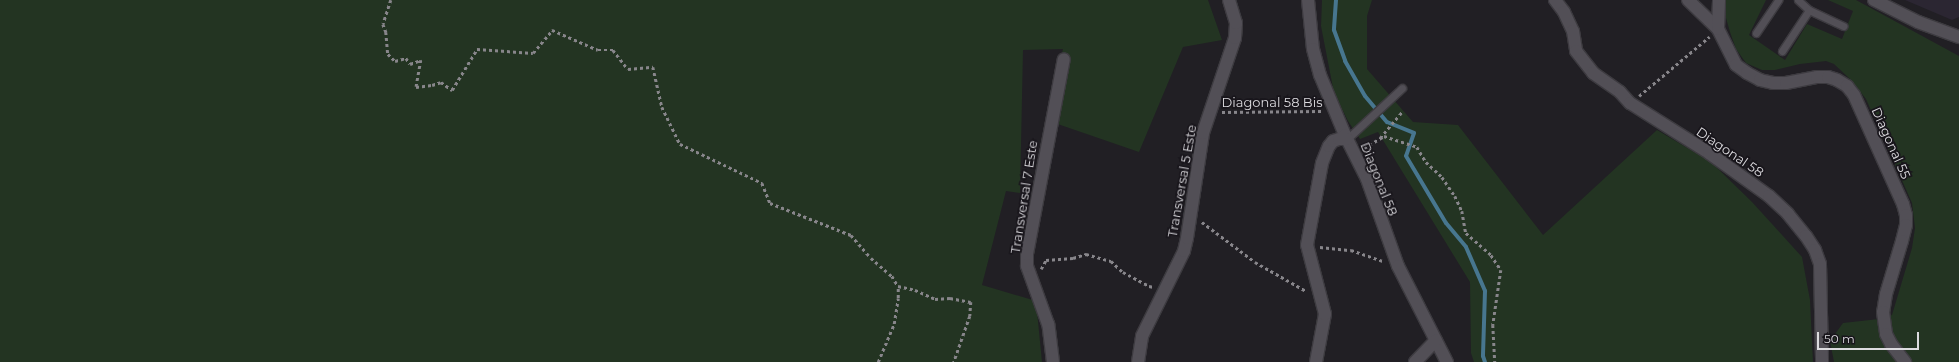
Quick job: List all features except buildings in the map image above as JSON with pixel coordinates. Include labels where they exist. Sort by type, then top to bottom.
[{"type":"street","name":"Transversal 5 Este","points":[[1138,362],[1142,336],[1184,251],[1203,133],[1235,38],[1236,23],[1229,0]]},
{"type":"street","name":"Diagonal 58","points":[[1308,0],[1313,49],[1320,75],[1347,139],[1367,179],[1398,266],[1447,362]]},
{"type":"street","name":"Diagonal 58","points":[[1555,0],[1564,12],[1573,31],[1576,51],[1593,74],[1620,92],[1630,104],[1709,153],[1770,196],[1788,214],[1806,236],[1815,250],[1820,264],[1822,362]]},
{"type":"street","points":[[1688,0],[1718,29]]},
{"type":"street","points":[[1874,0],[1918,22],[1957,35]]},
{"type":"street","points":[[1718,29],[1720,1]]},
{"type":"street","name":"Diagonal 55","points":[[1718,29],[1736,64],[1760,80],[1773,83],[1786,83],[1817,77],[1828,77],[1847,86],[1854,95],[1903,204],[1906,215],[1906,225],[1886,294],[1883,312],[1886,334],[1891,344],[1905,362]]},
{"type":"street","name":"Transversal 7 Este","points":[[1053,362],[1048,324],[1034,280],[1027,266],[1027,254],[1064,59]]},
{"type":"street","points":[[1316,362],[1325,314],[1307,245],[1322,163],[1329,146],[1333,141],[1347,139]]},
{"type":"street","points":[[1415,362],[1436,340]]},
{"type":"lane","points":[[1756,33],[1778,0]]},
{"type":"lane","points":[[1798,0],[1809,10],[1844,26]]},
{"type":"lane","points":[[1782,51],[1809,10]]},
{"type":"lane","points":[[1347,139],[1402,88]]},
{"type":"path","points":[[390,0],[383,24],[386,32],[388,54],[395,61],[406,58],[410,64],[422,60],[417,76],[416,87],[432,86],[441,82],[452,90],[477,49],[533,53],[552,30],[598,50],[613,50],[628,69],[653,67],[662,108],[680,144],[762,184],[770,203],[851,235],[871,258],[892,276],[898,286],[898,298],[894,324],[878,362]]},
{"type":"path","points":[[1630,104],[1718,29]]},
{"type":"path","name":"Diagonal 58 Bis","points":[[1210,112],[1335,111]]},
{"type":"path","points":[[1379,139],[1402,112]]},
{"type":"path","points":[[1354,151],[1384,136],[1416,147],[1426,162],[1442,177],[1455,196],[1462,211],[1466,233],[1491,255],[1501,270],[1493,325],[1495,362]]},
{"type":"path","points":[[1191,214],[1255,262],[1320,299]]},
{"type":"path","points":[[1307,245],[1351,250],[1398,266]]},
{"type":"path","points":[[1034,280],[1046,260],[1073,258],[1086,254],[1110,261],[1123,272],[1149,286],[1165,288]]},
{"type":"path","points":[[898,286],[915,290],[935,299],[950,298],[971,302],[970,316],[954,362]]},
{"type":"shaded area","points":[[1905,0],[1959,0],[1959,17],[1952,20]]},
{"type":"green space","points":[[0,0],[1208,0],[1222,40],[1183,47],[1139,152],[1046,120],[1063,49],[1023,50],[1020,193],[1006,191],[982,285],[1036,301],[1042,362],[0,362]]},
{"type":"green space","points":[[1322,0],[1372,0],[1367,16],[1367,69],[1413,122],[1458,125],[1543,235],[1657,130],[1711,162],[1752,202],[1802,257],[1810,300],[1813,362],[1474,362],[1471,353],[1470,282],[1378,132],[1360,139],[1348,121],[1334,93],[1321,26]]},
{"type":"green space","points":[[1726,0],[1766,0],[1749,35],[1785,60],[1807,24],[1842,39],[1853,11],[1828,0],[1856,0],[1959,56],[1959,362],[1834,362],[1830,341],[1843,323],[1879,319],[1892,315],[1912,248],[1915,228],[1912,203],[1866,99],[1851,80],[1834,64],[1826,61],[1800,64],[1775,70],[1762,70],[1746,63],[1736,49],[1730,32],[1724,11]]},
{"type":"waterway","points":[[1336,0],[1334,30],[1345,61],[1365,96],[1387,122],[1414,133],[1406,156],[1446,223],[1466,247],[1485,291],[1483,356],[1485,362]]}]
